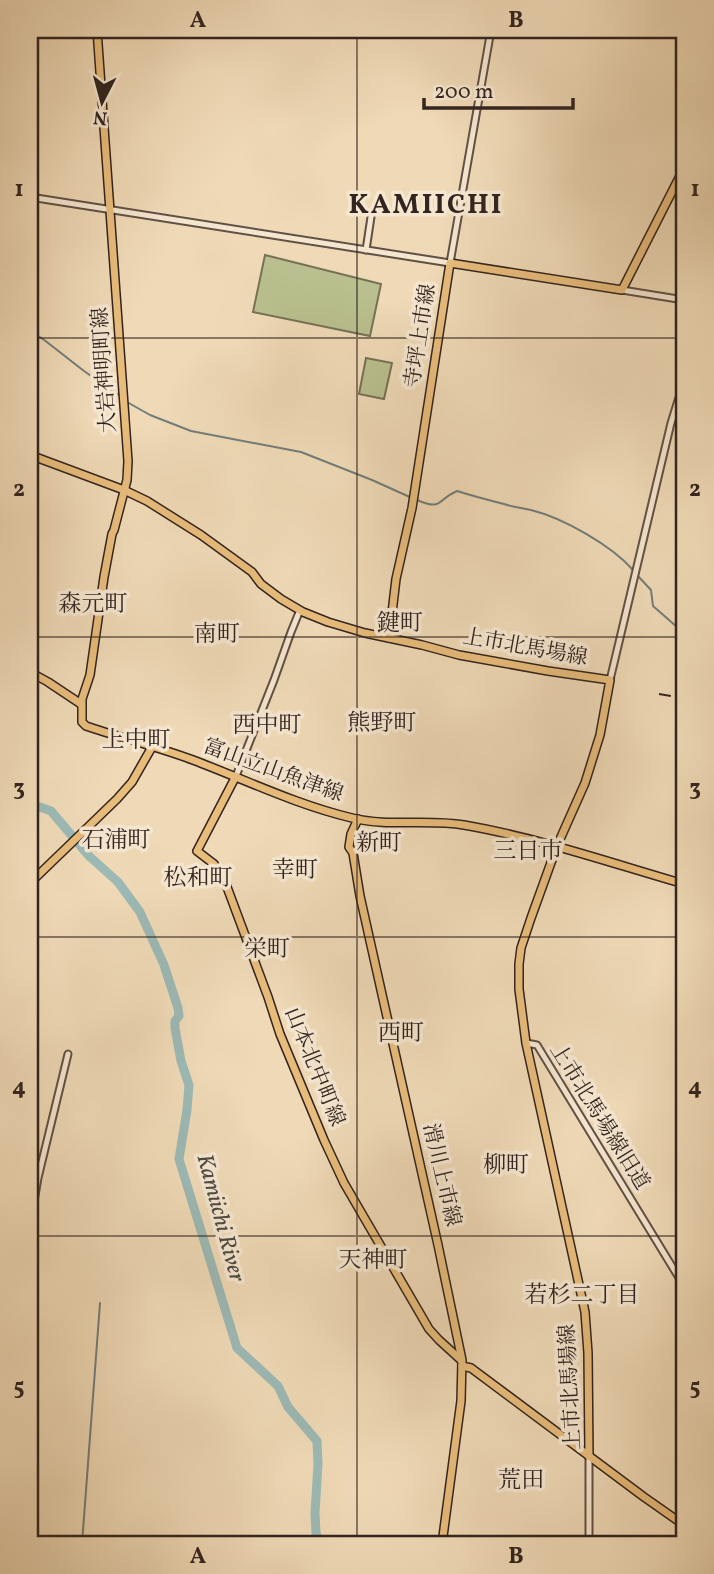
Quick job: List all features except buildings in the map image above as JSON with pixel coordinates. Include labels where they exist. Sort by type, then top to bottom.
[{"type":"main road","name":"大岩神明町線","points":[[82,704],[90,675],[112,534],[127,480],[128,446],[97,30]]},
{"type":"main road","points":[[622,290],[684,168]]},
{"type":"main road","name":"寺坪上市線","points":[[389,638],[396,579],[412,508],[450,263],[622,290]]},
{"type":"main road","name":"上市北馬場線","points":[[30,455],[124,490],[171,515],[252,572],[261,584],[281,599],[300,610],[350,629],[459,655],[610,680],[600,735],[588,774],[557,846],[521,948],[519,989],[526,1043],[584,1312],[588,1353],[589,1456],[684,1525]]},
{"type":"main road","points":[[30,672],[82,704]]},
{"type":"main road","name":"富山立山魚津線","points":[[82,704],[82,722],[86,726],[189,758],[297,802],[358,819],[389,823],[445,822],[506,834],[557,846],[684,884]]},
{"type":"main road","points":[[30,883],[117,799],[132,782],[152,747]]},
{"type":"main road","name":"山本北中町線","points":[[236,776],[197,851],[214,864],[224,879],[280,1034],[344,1182],[429,1329],[462,1363]]},
{"type":"main road","name":"滑川上市線","points":[[358,819],[348,847],[353,853],[462,1363],[461,1401],[442,1544]]},
{"type":"main road","points":[[462,1363],[589,1456]]},
{"type":"street","points":[[30,197],[450,263],[491,30]]},
{"type":"street","points":[[366,250],[371,216]]},
{"type":"street","points":[[622,290],[684,300]]},
{"type":"street","points":[[610,680],[671,423],[684,381]]},
{"type":"street","points":[[236,776],[300,610]]},
{"type":"street","name":"上市北馬場線旧道","points":[[526,1043],[537,1045],[684,1286]]},
{"type":"street","points":[[30,1225],[38,1178],[68,1054]]},
{"type":"street","points":[[589,1456],[589,1544]]},
{"type":"green space","points":[[265,255],[381,284],[370,336],[253,312]]},
{"type":"green space","points":[[366,358],[392,363],[384,399],[359,394]]},
{"type":"waterway","points":[[30,332],[120,396]]},
{"type":"waterway","points":[[127,402],[150,415],[191,431],[301,452],[412,498]]},
{"type":"waterway","points":[[417,500],[436,504],[457,491],[544,514],[599,542],[633,570]]},
{"type":"waterway","points":[[637,575],[651,590],[653,606],[677,627],[684,637]]},
{"type":"waterway","name":"Kamiichi River","points":[[30,799],[37,806],[51,811],[89,856],[118,882],[140,912],[164,965],[178,1008],[179,1016],[175,1021],[175,1028],[189,1085],[179,1159],[237,1348],[278,1386],[288,1407],[317,1441],[315,1513],[316,1533],[320,1544]]},
{"type":"waterway","points":[[82,1544],[100,1303]]},
{"type":"railway","points":[[659,694],[684,698]]},
{"type":"district","name":"KAMIICHI","points":[[426,205]]},
{"type":"district","name":"森元町","points":[[93,605]]},
{"type":"district","name":"鍵町","points":[[400,624]]},
{"type":"district","name":"南町","points":[[217,635]]},
{"type":"district","name":"熊野町","points":[[382,724]]},
{"type":"district","name":"西中町","points":[[267,726]]},
{"type":"district","name":"上中町","points":[[136,741]]},
{"type":"district","name":"石浦町","points":[[116,841]]},
{"type":"district","name":"新町","points":[[379,844]]},
{"type":"district","name":"三日市","points":[[528,852]]},
{"type":"district","name":"幸町","points":[[295,871]]},
{"type":"district","name":"松和町","points":[[198,879]]},
{"type":"district","name":"栄町","points":[[267,950]]},
{"type":"district","name":"西町","points":[[401,1034]]},
{"type":"district","name":"柳町","points":[[506,1166]]},
{"type":"district","name":"天神町","points":[[373,1261]]},
{"type":"district","name":"若杉二丁目","points":[[582,1296]]},
{"type":"district","name":"荒田","points":[[521,1481]]}]
